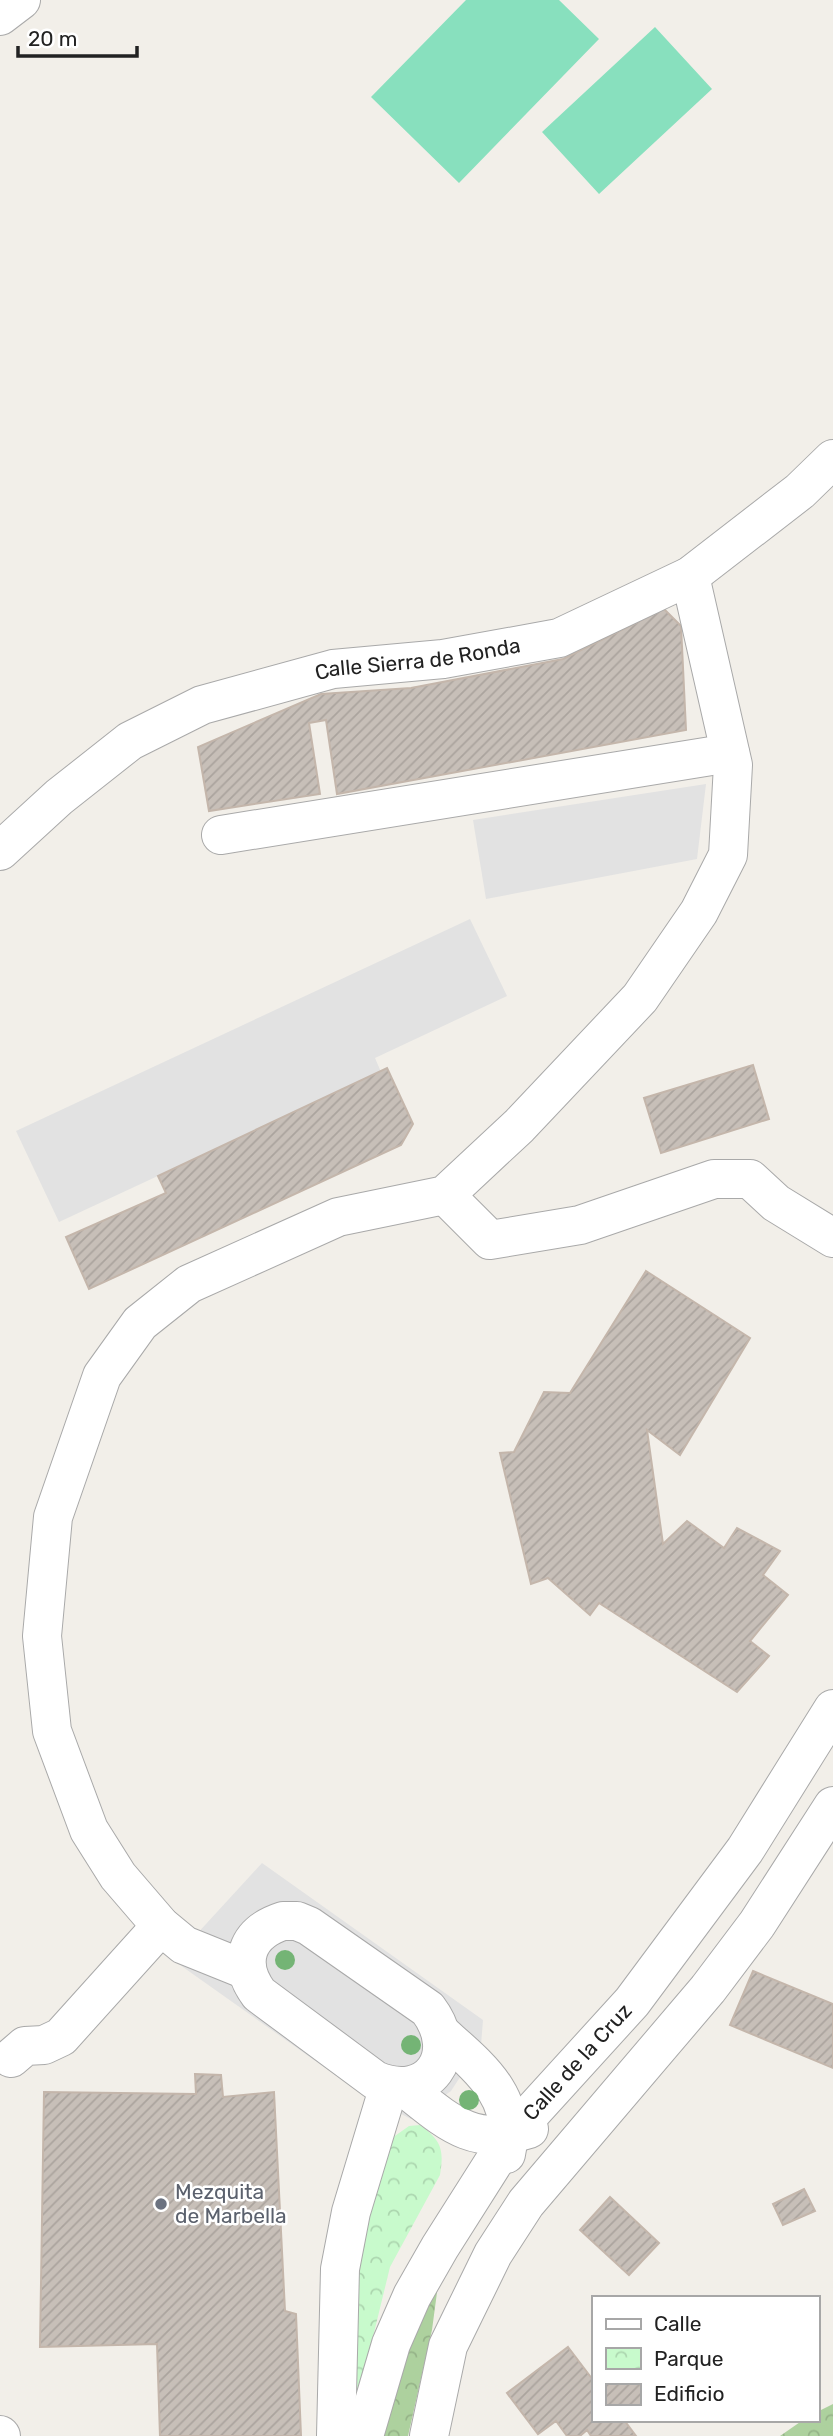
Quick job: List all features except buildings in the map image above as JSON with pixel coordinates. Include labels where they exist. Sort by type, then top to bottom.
[{"type":"street","points":[[0,16],[20,0]]},
{"type":"street","name":"Calle Sierra de Ronda","points":[[0,851],[59,797],[130,741],[202,705],[333,669],[443,659],[559,638],[690,576],[800,491],[833,460]]},
{"type":"street","points":[[246,1970],[172,1935],[118,1876],[89,1830],[52,1731],[42,1636],[53,1517],[102,1376],[141,1324],[189,1284],[338,1217],[445,1195],[519,1126],[640,998],[699,912],[728,855],[733,765],[690,576]]},
{"type":"street","points":[[221,835],[730,752]]},
{"type":"street","points":[[445,1195],[490,1240],[580,1225],[714,1179],[750,1180],[776,1203],[833,1238]]},
{"type":"street","name":"Calle de la Cruz","points":[[364,2436],[391,2344],[412,2296],[511,2135],[632,2002],[745,1850],[833,1709]]},
{"type":"street","points":[[448,2346],[493,2254],[526,2203],[708,1989],[757,1924],[833,1806]]},
{"type":"street","points":[[396,2086],[418,2083],[430,2075],[439,2064],[443,2035],[438,2021],[428,2009],[309,1926],[283,1921],[259,1933],[247,1957],[246,1970],[259,1994],[375,2080],[396,2086],[451,2123],[481,2135],[511,2135],[550,2122],[572,2110],[604,2073],[632,2050],[674,2030]]},
{"type":"street","points":[[11,2058],[25,2046],[44,2045],[61,2037],[172,1935]]},
{"type":"street","points":[[429,2436],[448,2346],[453,2277],[469,2240],[496,2198],[511,2135],[506,2109],[495,2085],[443,2035]]},
{"type":"street","points":[[336,2436],[340,2269],[351,2212],[396,2086]]},
{"type":"green space","points":[[466,0],[559,0],[599,39],[459,183],[371,97]]},
{"type":"green space","points":[[655,27],[712,89],[599,194],[542,132]]},
{"type":"green space","points":[[420,2125],[433,2136],[440,2147],[440,2175],[390,2267],[354,2415],[354,2256],[392,2138],[409,2126]]},
{"type":"green space","points":[[438,2285],[432,2330],[408,2436],[382,2436],[408,2348]]},
{"type":"green space","points":[[833,2404],[833,2436],[780,2436],[800,2422],[819,2422],[819,2411]]},
{"type":"shaded area","points":[[706,784],[697,859],[486,899],[473,820]]},
{"type":"shaded area","points":[[470,919],[507,996],[375,1058],[381,1072],[59,1222],[16,1131]]},
{"type":"shaded area","points":[[262,1863],[483,2020],[481,2045],[451,2091],[411,2119],[362,2094],[173,1960]]},
{"type":"place","name":"Mezquita de Marbella","points":[[161,2204]]}]
